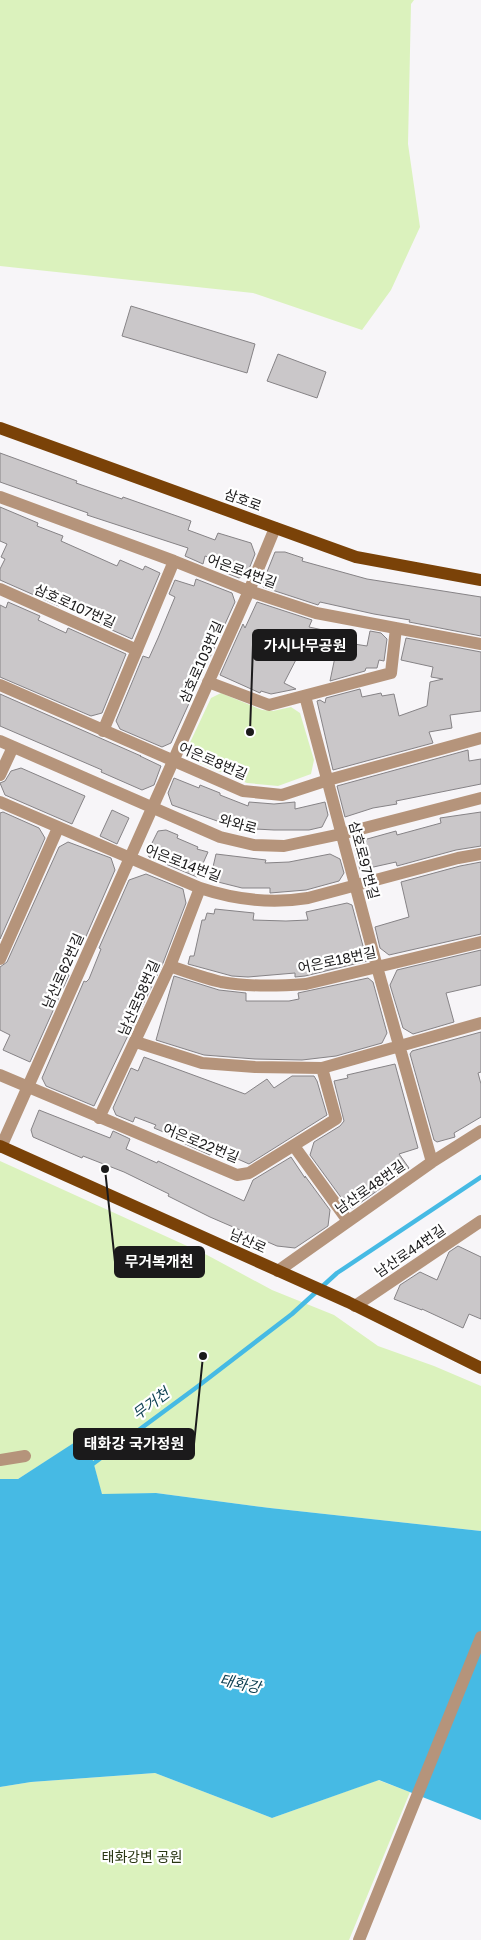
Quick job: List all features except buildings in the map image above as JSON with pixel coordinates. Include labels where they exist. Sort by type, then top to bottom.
[{"type":"main road","name":"삼호로","points":[[0,428],[356,558],[481,580]]},
{"type":"main road","name":"남산로","points":[[1,1146],[352,1304],[481,1368]]},
{"type":"street","name":"어은로4번길","points":[[0,496],[249,591],[316,613],[481,644]]},
{"type":"street","name":"삼호로103번길","points":[[152,808],[249,591],[275,528]]},
{"type":"street","points":[[103,731],[174,561]]},
{"type":"street","name":"삼호로107번길","points":[[0,589],[137,650]]},
{"type":"street","points":[[208,682],[268,705],[391,674],[396,628]]},
{"type":"street","name":"어은로8번길","points":[[0,685],[244,791],[282,795],[328,780],[481,738]]},
{"type":"street","name":"삼호로97번길","points":[[304,696],[328,780],[340,834],[376,967],[432,1162]]},
{"type":"street","name":"와와로","points":[[0,741],[220,837],[254,845],[284,846],[340,834],[481,798]]},
{"type":"street","points":[[0,775],[13,747]]},
{"type":"street","name":"어은로14번길","points":[[0,802],[200,888],[227,896],[253,900],[288,901],[308,898],[458,858],[481,854]]},
{"type":"street","name":"남산로62번길","points":[[1,1146],[152,808]]},
{"type":"street","points":[[0,960],[58,828]]},
{"type":"street","name":"남산로58번길","points":[[99,1118],[170,966],[200,888]]},
{"type":"street","name":"어은로18번길","points":[[170,966],[221,982],[284,986],[306,984],[481,942]]},
{"type":"street","points":[[136,1042],[202,1063],[255,1067],[322,1068],[481,1023]]},
{"type":"street","name":"어은로22번길","points":[[0,1075],[237,1175],[249,1174],[336,1119],[322,1068]]},
{"type":"street","name":"남산로48번길","points":[[278,1271],[432,1162],[481,1131]]},
{"type":"street","points":[[294,1146],[348,1221]]},
{"type":"street","name":"남산로44번길","points":[[352,1304],[481,1221]]},
{"type":"street","points":[[0,1460],[25,1456]]},
{"type":"street","points":[[359,1940],[481,1637]]},
{"type":"green space","points":[[0,0],[414,0],[411,4],[408,144],[420,227],[391,290],[362,330],[253,293],[0,266]]},
{"type":"green space","points":[[221,693],[262,710],[273,711],[291,707],[300,713],[314,760],[311,774],[278,786],[247,783],[192,760],[186,751],[211,698]]},
{"type":"green space","points":[[0,1161],[207,1255],[272,1290],[334,1315],[378,1346],[434,1366],[481,1386],[481,1531],[270,1508],[156,1493],[102,1495],[86,1436],[18,1479],[0,1479]]},
{"type":"green space","name":"태화강변 공원","points":[[155,1773],[272,1818],[378,1780],[410,1792],[349,1940],[0,1940],[0,1787],[31,1782]]},
{"type":"water","name":"태화강","points":[[86,1435],[102,1494],[156,1493],[270,1508],[481,1531],[481,1820],[379,1780],[272,1818],[155,1773],[31,1782],[0,1787],[0,1479],[18,1479]]},
{"type":"waterway","name":"무거천","points":[[90,1466],[292,1314],[337,1273],[481,1177]]},
{"type":"place","name":"가시나무공원","points":[[250,732]]},
{"type":"place","name":"무거복개천","points":[[105,1169]]},
{"type":"place","name":"태화강 국가정원","points":[[203,1356]]}]
